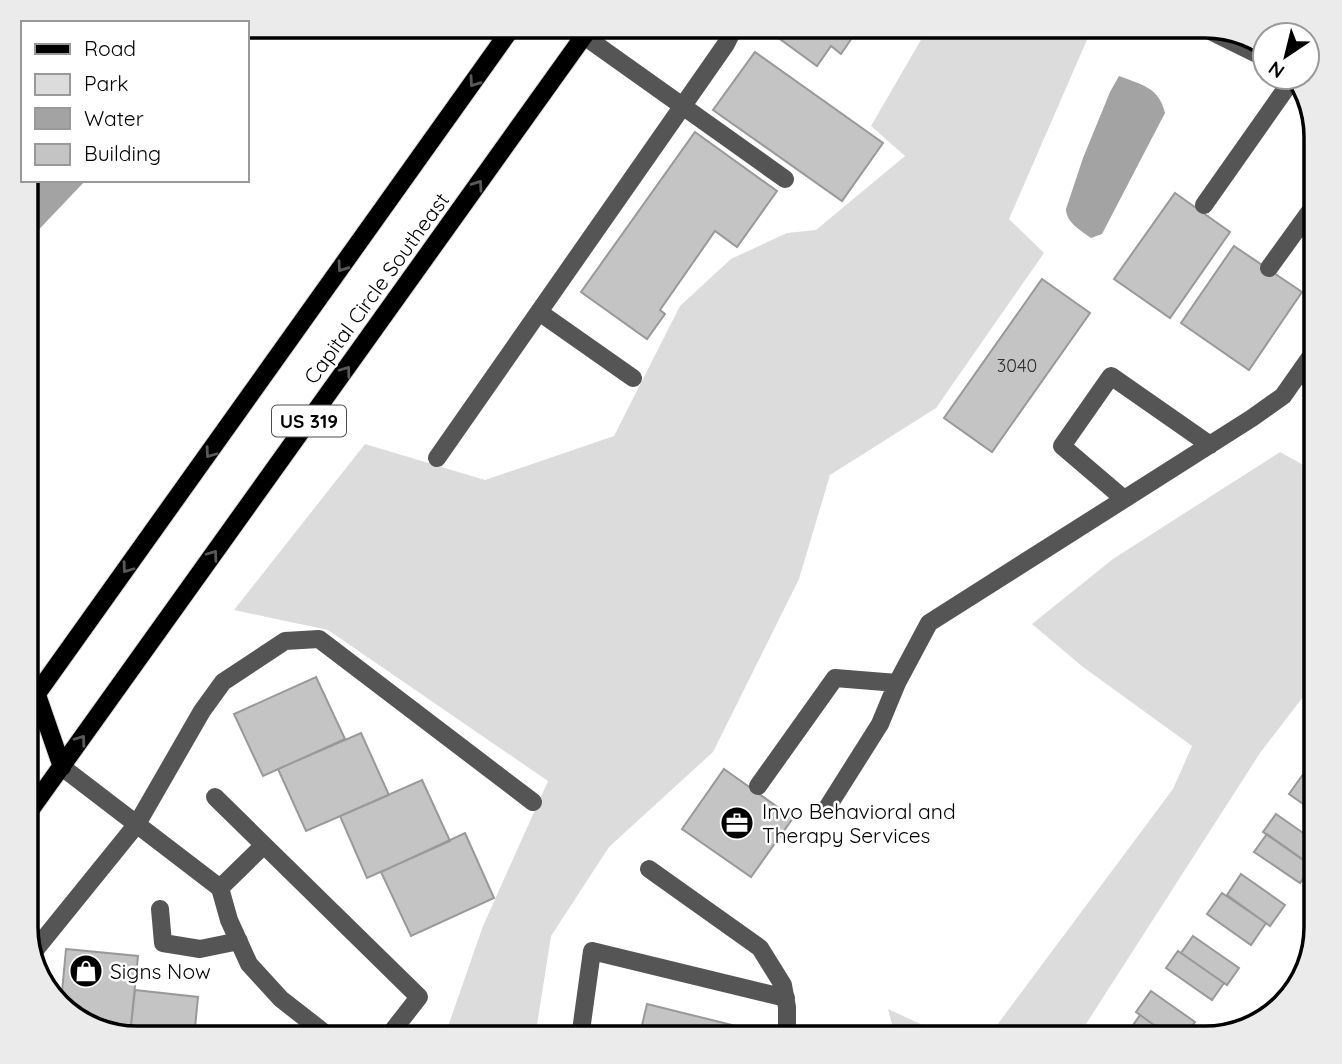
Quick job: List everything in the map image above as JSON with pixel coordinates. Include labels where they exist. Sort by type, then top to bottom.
[{"type":"main road","name":"Capital Circle Southeast","points":[[39,692],[504,38]]},
{"type":"main road","name":"Capital Circle Southeast","points":[[39,798],[583,38]]},
{"type":"main road","points":[[39,717],[62,767]]},
{"type":"street","points":[[597,38],[682,106],[785,179]]},
{"type":"street","points":[[437,458],[729,38]]},
{"type":"street","points":[[1204,205],[1284,91]]},
{"type":"street","points":[[1269,268],[1304,220]]},
{"type":"street","points":[[539,312],[634,378]]},
{"type":"street","points":[[827,808],[880,724],[897,683],[929,623],[1252,418],[1283,396],[1304,366]]},
{"type":"street","points":[[1300,372],[1304,375]]},
{"type":"street","points":[[1124,499],[1062,446],[1111,376],[1210,445]]},
{"type":"street","points":[[41,943],[137,824],[202,710],[223,682],[285,641],[319,639],[533,802]]},
{"type":"street","points":[[758,786],[835,678],[897,683]]},
{"type":"street","points":[[62,767],[220,888],[229,920],[249,964],[281,999],[316,1026]]},
{"type":"street","points":[[215,797],[419,997],[396,1026]]},
{"type":"street","points":[[220,888],[264,845]]},
{"type":"street","points":[[649,869],[760,947],[783,985],[788,1007],[787,1026]]},
{"type":"street","points":[[160,909],[163,943],[200,949],[239,941]]},
{"type":"street","points":[[582,1026],[592,951],[786,998]]},
{"type":"green space","points":[[922,38],[1088,38],[1009,219],[1044,253],[936,408],[830,475],[799,579],[713,752],[609,847],[551,936],[537,1026],[448,1026],[483,926],[548,781],[328,630],[234,610],[365,444],[485,480],[614,436],[680,306],[731,259],[787,233],[816,230],[905,156],[871,126]]},
{"type":"green space","points":[[1280,452],[1304,465],[1304,696],[1260,753],[1085,1026],[990,1026],[997,1025],[1173,789],[1192,746],[1083,667],[1032,624],[1113,559]]},
{"type":"green space","points":[[888,1009],[925,1026],[892,1026]]},
{"type":"water","points":[[1119,76],[1154,92],[1165,113],[1102,234],[1091,238],[1071,222],[1066,209],[1083,158]]},
{"type":"water","points":[[39,182],[84,182],[39,229]]},
{"type":"building","points":[[778,38],[852,38],[841,54],[831,46],[817,66]]},
{"type":"building","points":[[755,52],[883,143],[842,201],[713,110]]},
{"type":"building","points":[[695,132],[777,191],[737,247],[715,231],[660,310],[665,314],[647,339],[581,292]]},
{"type":"building","points":[[1175,193],[1230,232],[1170,318],[1114,279]]},
{"type":"building","points":[[1234,246],[1302,292],[1249,370],[1181,323]]},
{"type":"building","points":[[1042,279],[1090,313],[992,452],[944,418]]},
{"type":"building","points":[[316,677],[345,739],[263,776],[234,714]]},
{"type":"building","points":[[361,733],[389,795],[306,831],[278,769]]},
{"type":"building","name":"Invo Behavioral and Therapy Services","points":[[724,769],[793,818],[751,877],[682,829]]},
{"type":"building","points":[[1304,773],[1304,805],[1289,794]]},
{"type":"building","points":[[422,780],[450,841],[367,878],[340,816]]},
{"type":"building","points":[[1276,814],[1304,834],[1304,861],[1263,832]]},
{"type":"building","points":[[465,833],[494,898],[411,936],[381,872]]},
{"type":"building","points":[[1267,834],[1304,860],[1304,877],[1300,883],[1254,852]]},
{"type":"building","points":[[1241,874],[1285,905],[1270,926],[1227,895]]},
{"type":"building","points":[[1222,893],[1266,923],[1251,945],[1207,914]]},
{"type":"building","points":[[1193,936],[1239,968],[1227,985],[1181,953]]},
{"type":"building","points":[[66,949],[138,956],[131,1026],[105,1020],[88,1012],[62,990]]},
{"type":"building","points":[[1178,951],[1224,983],[1212,1000],[1166,968]]},
{"type":"building","points":[[135,990],[198,997],[195,1026],[131,1026]]},
{"type":"building","points":[[1151,991],[1195,1022],[1192,1026],[1155,1026],[1136,1012]]},
{"type":"building","points":[[647,1004],[736,1026],[642,1026]]},
{"type":"building","points":[[1140,1015],[1155,1026],[1132,1026]]},
{"type":"place","name":"Invo Behavioral and Therapy Services","points":[[737,823]]},
{"type":"place","name":"Signs Now","points":[[86,971]]}]
